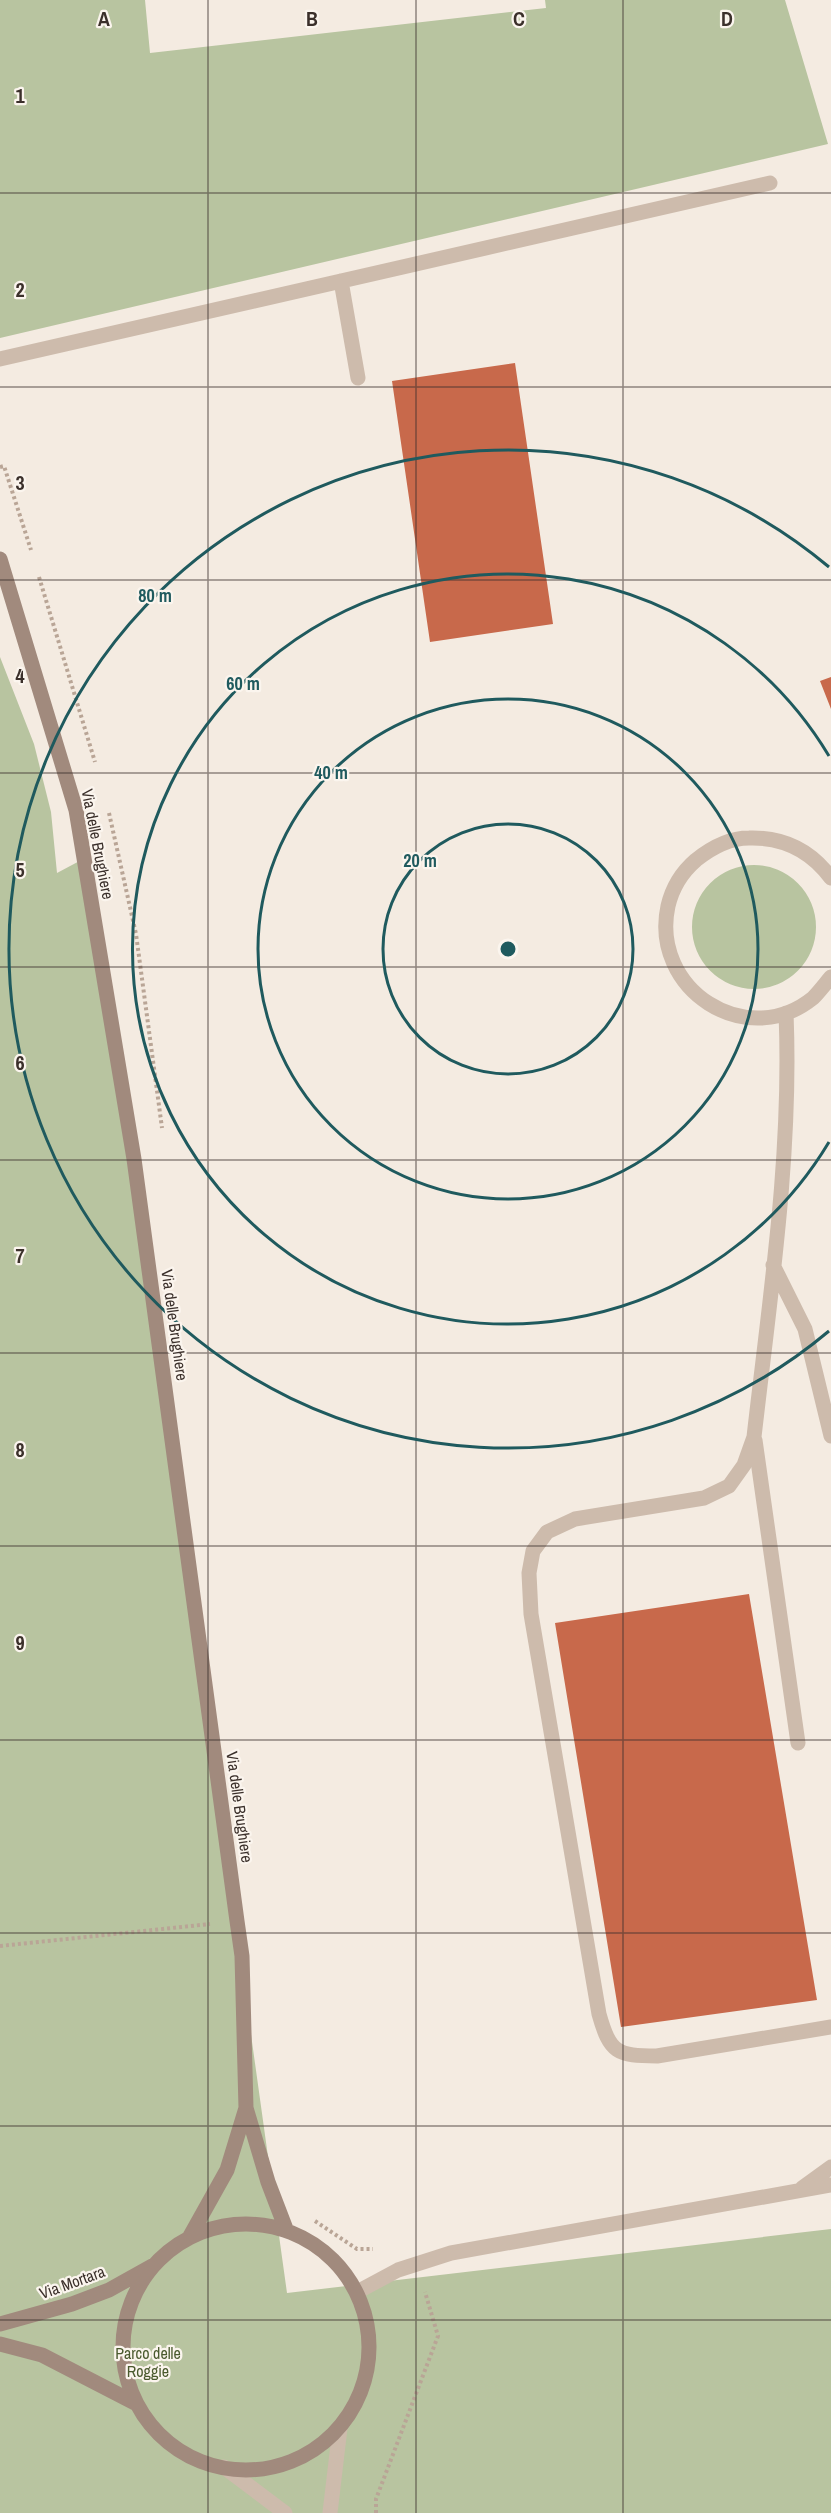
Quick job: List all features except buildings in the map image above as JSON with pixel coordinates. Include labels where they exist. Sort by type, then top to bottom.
[{"type":"street","points":[[0,359],[770,183]]},
{"type":"street","points":[[341,281],[358,378]]},
{"type":"street","name":"Via delle Brughiere","points":[[0,559],[76,810],[134,1159],[242,1956],[246,2108],[268,2182],[286,2229]]},
{"type":"street","points":[[831,878],[820,864],[796,846],[768,837],[738,838],[710,848],[687,867],[671,893],[665,921],[668,951],[681,978],[701,1000],[727,1014],[757,1018],[786,1013],[813,998],[831,977]]},
{"type":"street","points":[[786,1013],[788,1086],[784,1154],[754,1437],[744,1465],[729,1486],[704,1498],[575,1519],[547,1532],[533,1551],[529,1573],[531,1614],[597,2002],[606,2037],[616,2050],[632,2056],[657,2056],[831,2027]]},
{"type":"street","points":[[773,1265],[805,1329],[831,1436]]},
{"type":"street","points":[[754,1437],[798,1743]]},
{"type":"street","name":"Via delle Brughiere","points":[[189,2238],[227,2170],[246,2108]]},
{"type":"street","points":[[798,2191],[831,2167]]},
{"type":"street","points":[[357,2292],[398,2270],[451,2253],[831,2185]]},
{"type":"street","points":[[152,2266],[128,2308],[123,2356],[135,2403],[165,2441],[207,2464],[255,2471],[302,2458],[340,2428],[364,2386],[371,2338],[357,2292],[328,2254],[286,2229],[238,2224],[189,2238]]},
{"type":"street","name":"Via Mortara","points":[[0,2324],[72,2304],[110,2290],[152,2266],[189,2238]]},
{"type":"street","points":[[0,2344],[42,2355],[135,2403]]},
{"type":"street","points":[[330,2513],[340,2428]]},
{"type":"street","points":[[224,2467],[285,2513]]},
{"type":"path","points":[[0,467],[4,466],[33,557]]},
{"type":"path","points":[[36,568],[76,692],[98,773]]},
{"type":"path","points":[[108,807],[136,934],[163,1136]]},
{"type":"path","points":[[0,1946],[237,1921]]},
{"type":"path","points":[[311,2213],[316,2223],[357,2249],[379,2248]]},
{"type":"path","points":[[376,2513],[376,2499],[438,2336],[417,2264]]},
{"type":"green space","points":[[0,0],[145,0],[150,53],[546,8],[545,0],[785,0],[828,144],[0,338]]},
{"type":"green space","name":"Parco delle Roggie","points":[[0,657],[34,744],[51,812],[57,873],[87,857],[287,2293],[831,2229],[831,2513],[0,2513]]},
{"type":"green space","points":[[754,865],[778,870],[798,883],[811,903],[816,927],[811,951],[798,971],[778,984],[754,989],[730,984],[710,971],[697,951],[692,927],[697,903],[710,883],[730,870]]}]
